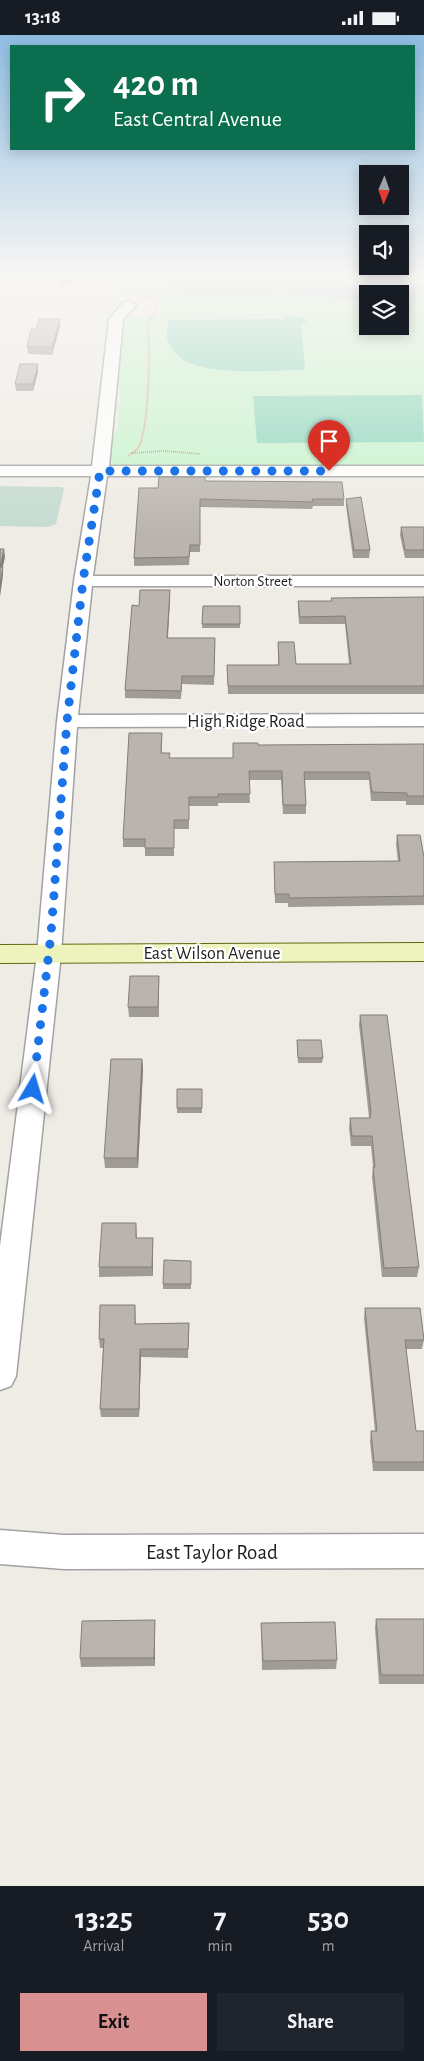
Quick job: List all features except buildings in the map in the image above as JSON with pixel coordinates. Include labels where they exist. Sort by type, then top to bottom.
[{"type":"street","points":[[0,1376],[49,954],[67,721],[83,581],[100,471],[111,362]]},
{"type":"street","points":[[0,471],[424,471]]},
{"type":"street","name":"Norton Street","points":[[83,581],[424,581]]},
{"type":"street","name":"High Ridge Road","points":[[67,721],[424,720]]},
{"type":"street","name":"East Wilson Avenue","points":[[0,953],[424,952]]},
{"type":"street","name":"East Taylor Road","points":[[0,1547],[64,1552],[424,1551]]},
{"type":"path","points":[[132,453],[138,448],[145,412],[149,362]]},
{"type":"green space","points":[[119,362],[424,362],[424,467],[115,467],[109,464],[112,433],[117,431],[119,413],[113,410],[119,405],[121,389],[116,387]]},
{"type":"green space","points":[[304,362],[305,370],[246,371],[215,369],[189,363]]},
{"type":"green space","points":[[422,395],[424,442],[257,443],[253,396]]},
{"type":"green space","points":[[0,486],[62,487],[64,489],[56,524],[48,527],[0,526]]},
{"type":"route","points":[[33,1089],[51,934],[67,721],[83,581],[100,471],[329,471]]}]
